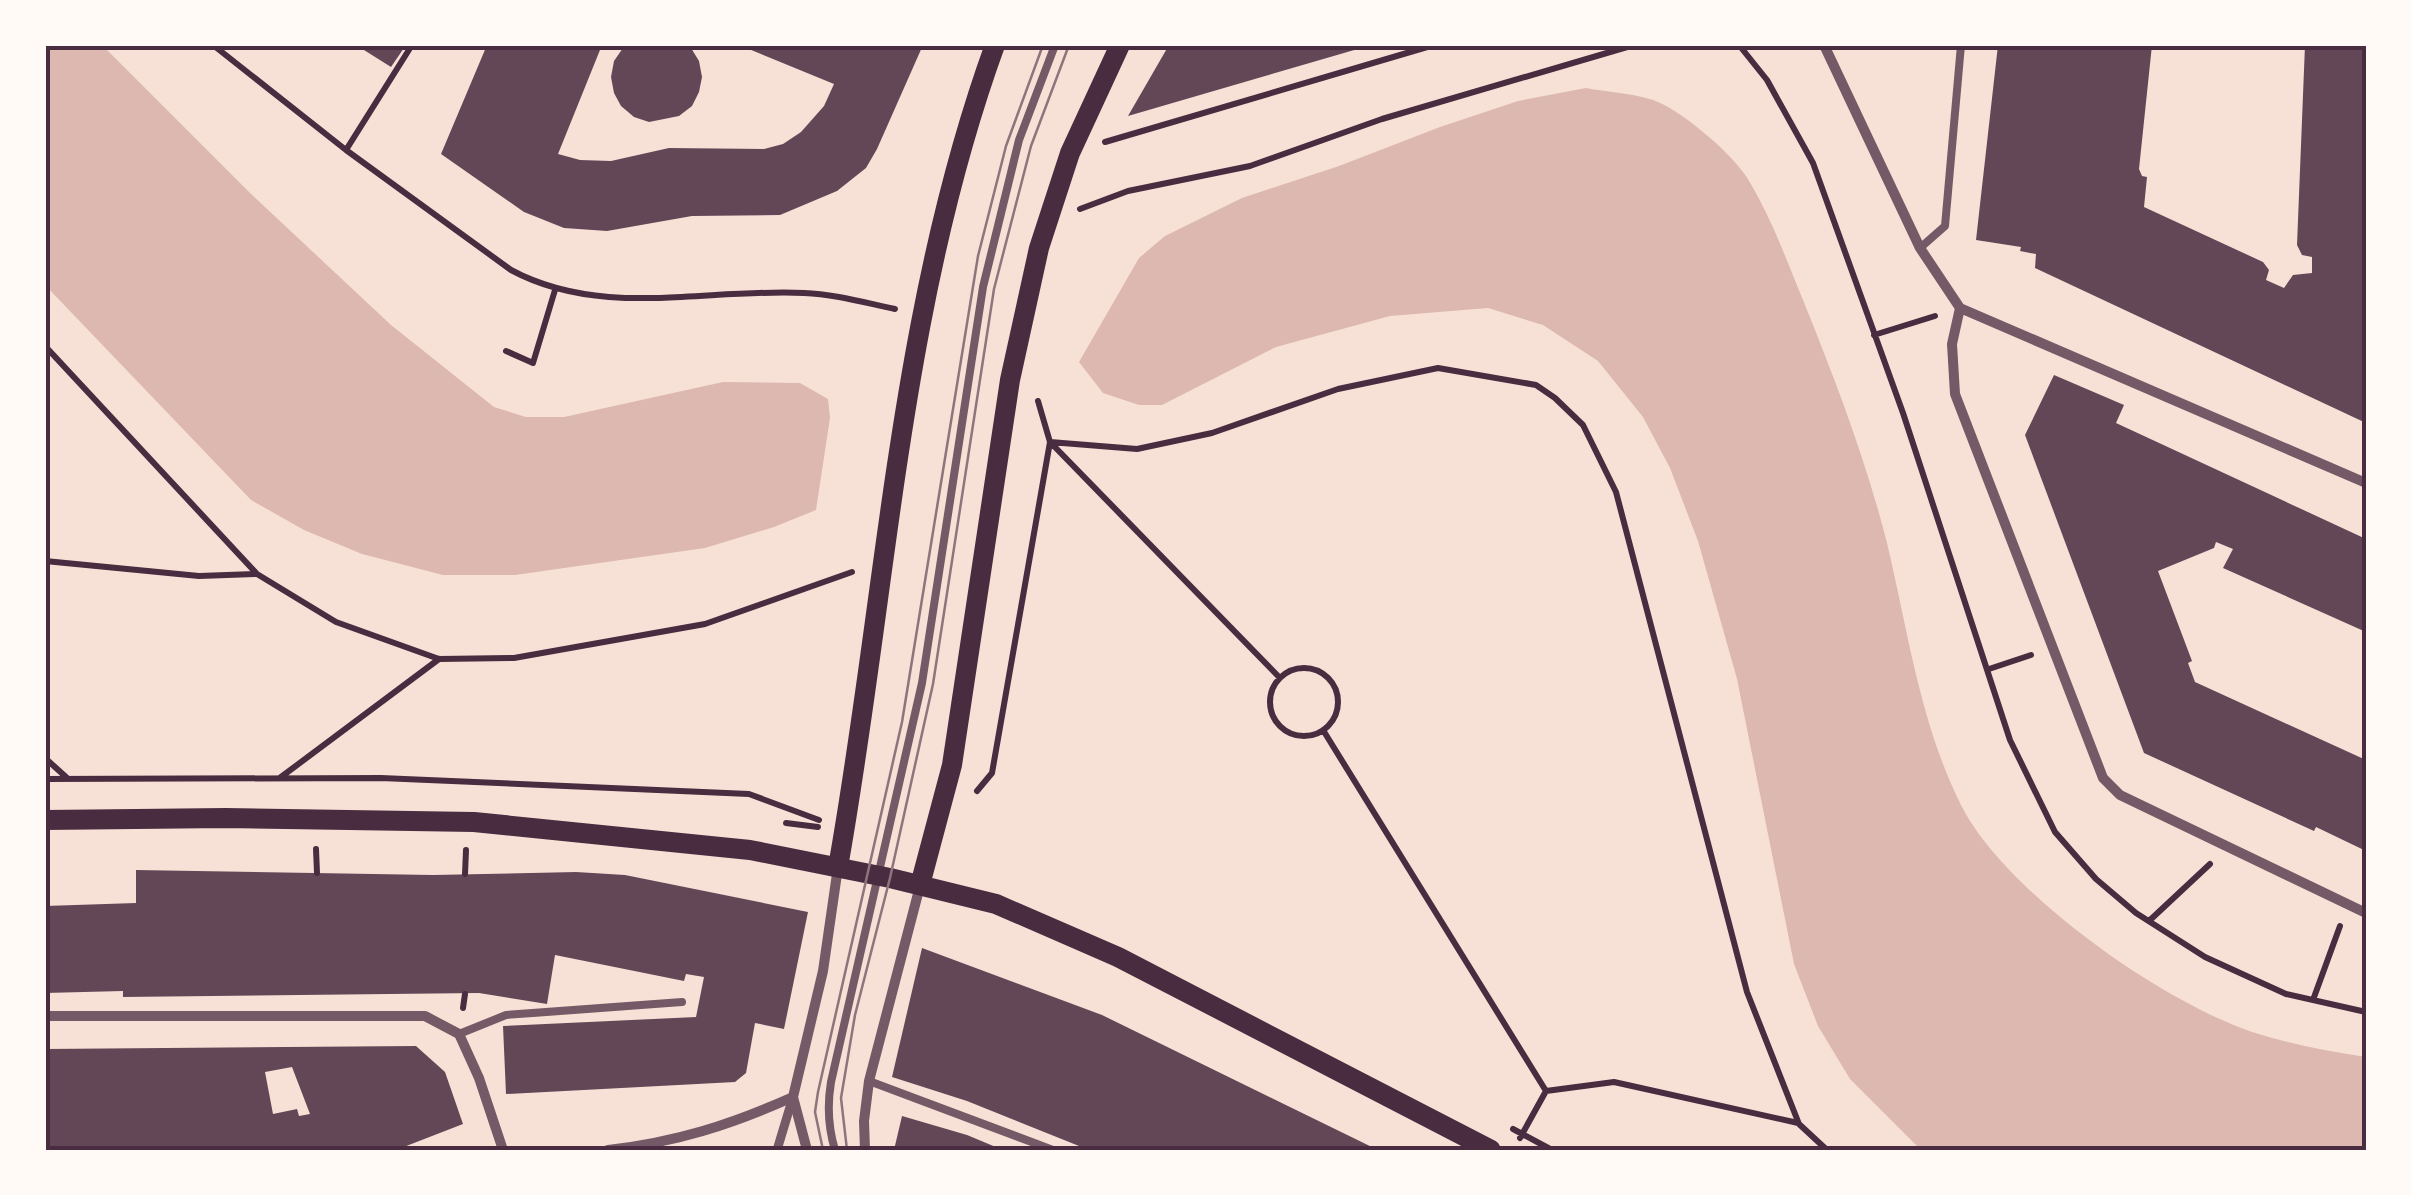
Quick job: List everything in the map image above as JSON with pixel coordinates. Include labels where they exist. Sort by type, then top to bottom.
[{"type":"main road","points":[[838,867],[882,560],[932,256],[976,96],[995,45]]},
{"type":"main road","points":[[920,885],[952,766],[1010,380],[1046,222],[1070,152],[1120,45]]},
{"type":"main road","points":[[45,820],[474,822],[750,850],[920,885],[996,904],[1118,957],[1490,1150]]},
{"type":"street","points":[[1824,45],[1920,248],[1960,308],[2366,484]]},
{"type":"street","points":[[1960,308],[1952,344],[1955,394],[2103,778],[2120,795],[2366,913]]},
{"type":"street","points":[[777,1150],[823,971],[838,867]]},
{"type":"street","points":[[866,1150],[864,1121],[869,1082],[920,885]]},
{"type":"street","points":[[45,1016],[425,1016],[459,1034],[479,1078],[503,1150]]},
{"type":"street","points":[[608,1150],[662,1144],[703,1134],[793,1097]]},
{"type":"street","points":[[793,1097],[807,1150]]},
{"type":"lane","points":[[836,1150],[830,1133],[830,1090],[922,683],[983,287],[1019,140],[1055,45]]},
{"type":"lane","points":[[1920,248],[1944,226],[1961,45]]},
{"type":"lane","points":[[459,1034],[506,1014],[682,1002]]},
{"type":"lane","points":[[869,1082],[1053,1150]]},
{"type":"path","points":[[213,45],[346,150],[511,270],[555,290],[622,299],[806,292],[924,315]]},
{"type":"path","points":[[346,150],[412,45]]},
{"type":"path","points":[[1070,152],[1434,45]]},
{"type":"path","points":[[1046,222],[1128,191],[1250,166],[1382,119],[1634,45]]},
{"type":"path","points":[[1739,45],[1767,80],[1813,163],[1990,670],[2010,740],[2055,832],[2096,879],[2149,921],[2205,957],[2286,994],[2366,1012]]},
{"type":"path","points":[[506,351],[533,363],[555,290]]},
{"type":"path","points":[[1874,335],[1960,308]]},
{"type":"path","points":[[45,346],[256,574],[336,622],[439,659],[514,658],[705,624],[882,560]]},
{"type":"path","points":[[1050,442],[1138,449],[1212,433],[1338,390],[1438,368],[1536,385],[1555,398],[1582,425],[1616,492],[1747,992],[1799,1124],[1826,1150]]},
{"type":"path","points":[[967,804],[992,773],[1050,442],[1034,390]]},
{"type":"path","points":[[1050,442],[1280,678]]},
{"type":"path","points":[[45,561],[199,576],[256,574]]},
{"type":"path","points":[[1990,670],[2053,648]]},
{"type":"path","points":[[280,778],[439,659]]},
{"type":"path","points":[[1306,668],[1327,676],[1338,697],[1337,712],[1324,730],[1298,735],[1280,726],[1270,700],[1280,678],[1294,669],[1306,668]]},
{"type":"path","points":[[1324,730],[1546,1091]]},
{"type":"path","points":[[45,758],[67,778]]},
{"type":"path","points":[[45,779],[458,781],[749,794],[844,830]]},
{"type":"path","points":[[2149,921],[2229,847]]},
{"type":"path","points":[[2312,1000],[2348,904]]},
{"type":"path","points":[[1546,1091],[1614,1082],[1799,1124]]},
{"type":"path","points":[[1514,1150],[1546,1091]]},
{"type":"shaded area","points":[[45,45],[102,45],[250,193],[391,325],[494,407],[526,417],[564,417],[723,382],[800,383],[828,399],[830,418],[816,510],[705,548],[515,575],[443,575],[362,554],[304,530],[251,500],[45,285]]},
{"type":"shaded area","points":[[1586,88],[1645,98],[1677,113],[1728,155],[1763,206],[1827,360],[1870,481],[1935,742],[1961,805],[1983,839],[2051,909],[2093,943],[2182,1000],[2262,1035],[2366,1057],[2366,1150],[1921,1150],[1850,1079],[1818,1026],[1794,964],[1737,679],[1698,541],[1670,468],[1643,417],[1598,361],[1543,325],[1488,308],[1390,316],[1276,347],[1162,405],[1139,405],[1103,393],[1079,362],[1139,258],[1165,236],[1242,198],[1440,127],[1518,101]]},
{"type":"building","points":[[356,45],[406,45],[391,67]]},
{"type":"building","points":[[487,45],[602,45],[558,154],[580,160],[611,161],[669,148],[764,149],[783,144],[801,132],[824,106],[834,84],[739,45],[923,45],[866,168],[837,191],[780,215],[692,216],[607,231],[564,228],[524,212],[441,154]]},
{"type":"building","points":[[625,45],[688,45],[699,61],[702,77],[692,106],[679,116],[649,122],[634,117],[621,106],[611,77],[614,61]]},
{"type":"building","points":[[1169,45],[1368,45],[1368,46],[1128,116]]},
{"type":"building","points":[[1998,45],[2152,45],[2139,169],[2147,177],[2144,207],[2263,262],[2269,270],[2266,280],[2284,288],[2293,275],[2312,273],[2312,257],[2302,255],[2297,245],[2305,45],[2366,45],[2366,423],[2035,268],[2036,254],[2020,251],[2021,247],[1976,240]]},
{"type":"building","points":[[2054,375],[2124,405],[2116,423],[2366,539],[2366,632],[2223,568],[2233,549],[2216,542],[2214,548],[2158,571],[2192,661],[2188,663],[2195,682],[2366,760],[2366,851],[2144,753],[2025,435]]},
{"type":"building","points":[[136,870],[625,875],[808,912],[784,1029],[755,1023],[746,1073],[735,1082],[506,1094],[503,1026],[696,1017],[704,977],[686,974],[684,981],[555,955],[547,1004],[479,993],[123,997],[123,991],[45,993],[45,906],[136,903]]},
{"type":"building","points":[[922,948],[1102,1015],[1378,1150],[1089,1150],[967,1101],[892,1077]]},
{"type":"building","points":[[416,1046],[445,1072],[463,1124],[396,1150],[45,1150],[45,1049]],"holes":[[[292,1067],[310,1114],[299,1116],[297,1109],[273,1114],[265,1072]]]},
{"type":"building","points":[[902,1116],[967,1135],[1003,1150],[894,1150]]},
{"type":"tram line","points":[[823,1150],[815,1112],[818,1092],[902,722],[978,256],[1006,146],[1043,45]]},
{"type":"tram line","points":[[847,1150],[841,1098],[855,1015],[933,684],[994,289],[1031,146],[1069,45]]}]
